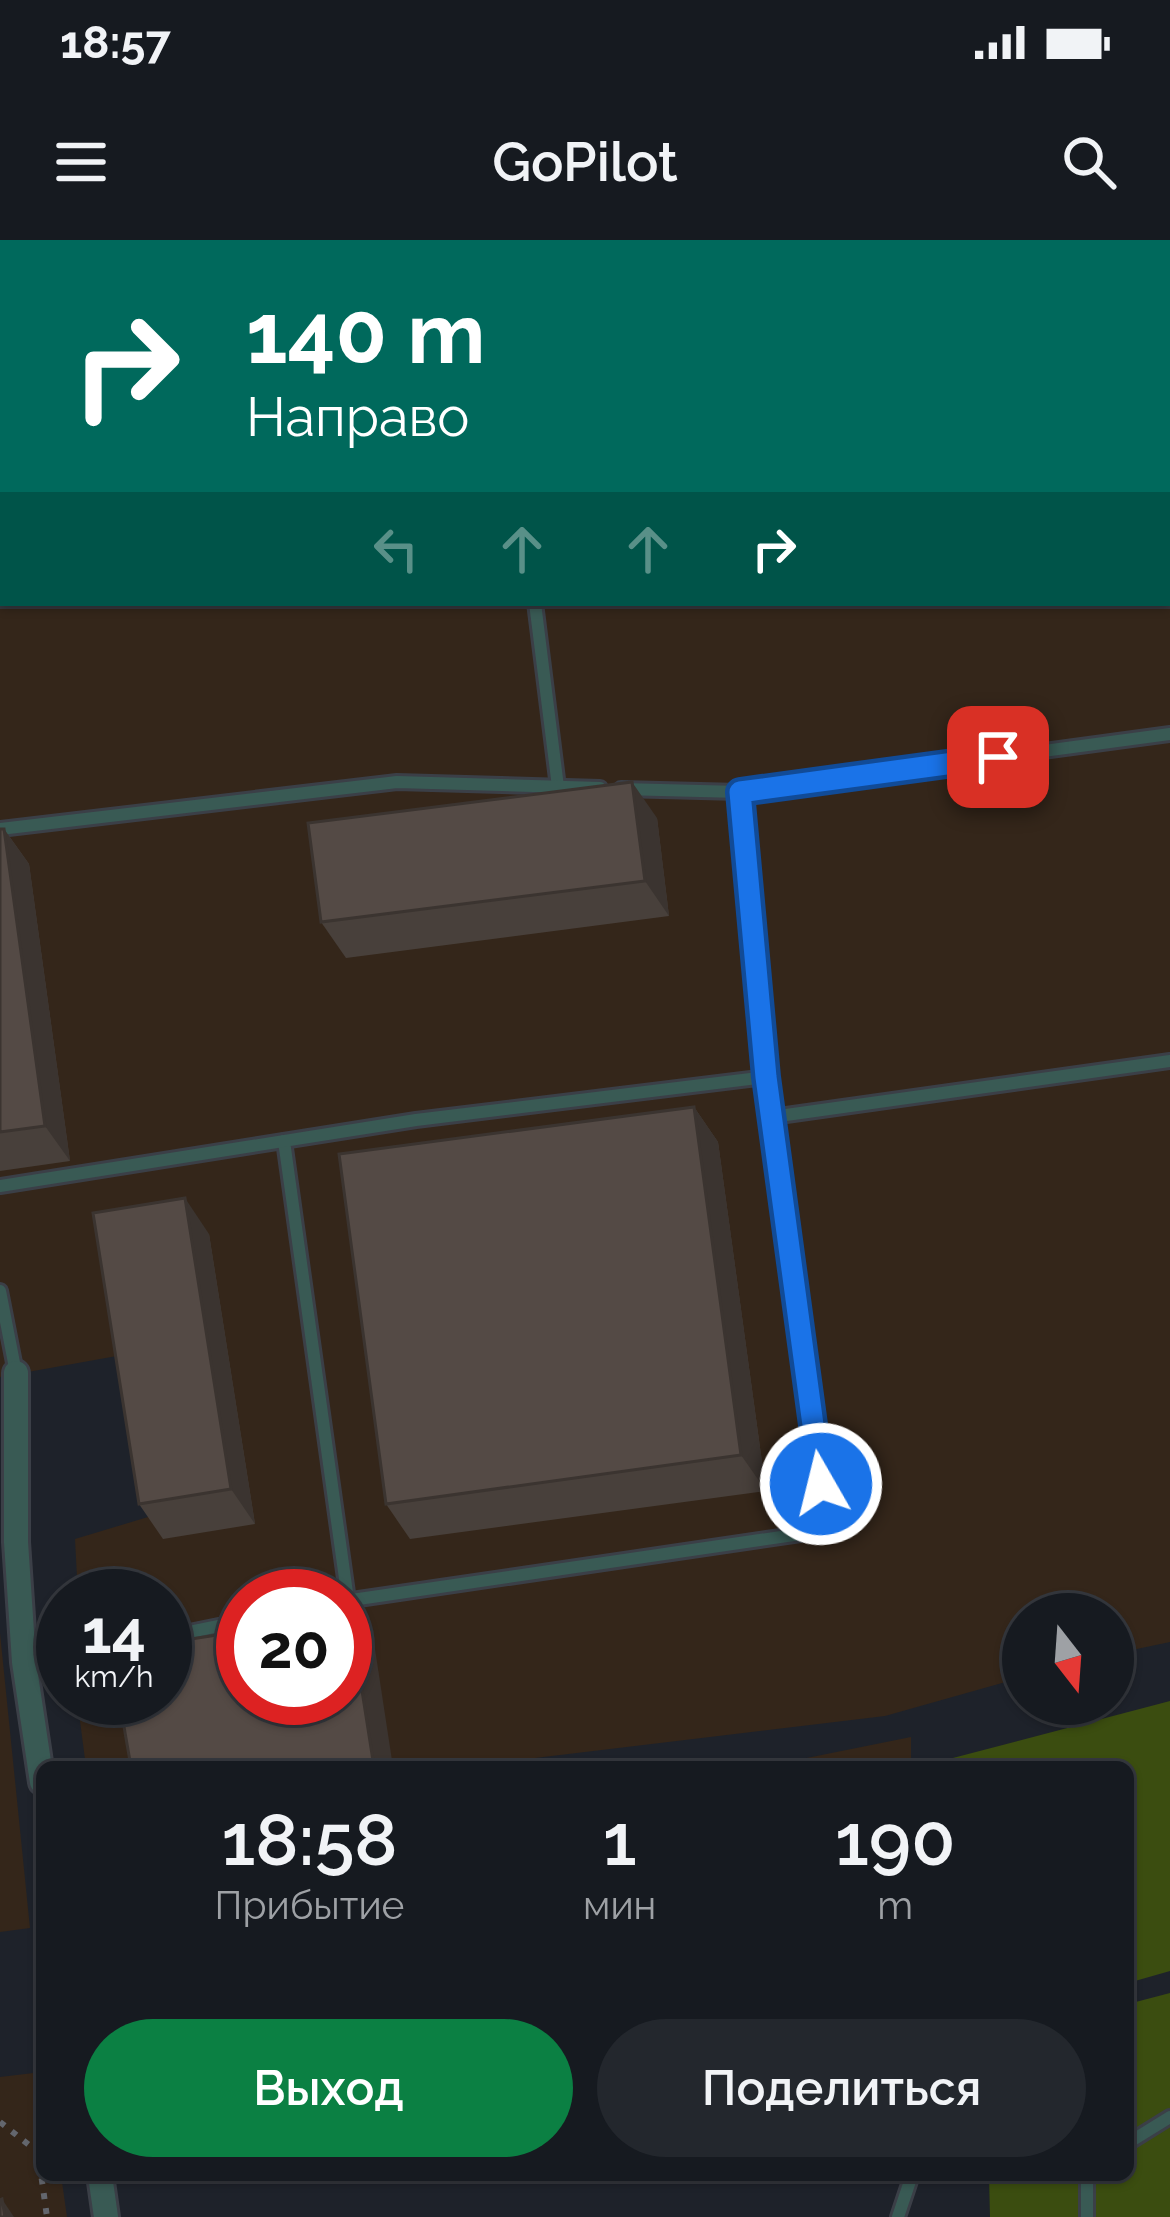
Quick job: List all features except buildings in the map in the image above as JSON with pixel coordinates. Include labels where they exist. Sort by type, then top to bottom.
[{"type":"street","points":[[16,1373],[16,1542],[24,1662],[39,1761]]},
{"type":"street","points":[[101,2181],[106,2217]]},
{"type":"lane","points":[[535,606],[558,788]]},
{"type":"lane","points":[[0,829],[397,782],[740,792],[1170,734]]},
{"type":"lane","points":[[372,1596],[828,1530],[766,1077],[740,792]]},
{"type":"lane","points":[[772,1118],[1170,1060]]},
{"type":"lane","points":[[0,1186],[416,1120],[766,1077]]},
{"type":"lane","points":[[284,1142],[343,1569]]},
{"type":"lane","points":[[0,1291],[16,1373]]},
{"type":"lane","points":[[24,1662],[36,1660]]},
{"type":"lane","points":[[1134,2139],[1170,2117]]},
{"type":"lane","points":[[898,2217],[910,2181]]},
{"type":"lane","points":[[1087,2217],[1088,2181]]},
{"type":"path","points":[[0,2122],[36,2150]]},
{"type":"path","points":[[42,2181],[47,2217]]},
{"type":"shaded area","points":[[0,606],[1170,606],[1170,1642],[1134,1650],[1134,1593],[1002,1593],[1002,1683],[885,1716],[509,1761],[85,1761],[81,1725],[192,1725],[192,1569],[77,1569],[75,1539],[158,1514],[128,1354],[0,1377]]},
{"type":"shaded area","points":[[0,1633],[30,1928],[0,1932]]},
{"type":"shaded area","points":[[911,1737],[911,1761],[792,1761]]},
{"type":"shaded area","points":[[36,2073],[36,2181],[62,2181],[67,2217],[0,2217],[0,2077]]},
{"type":"green space","points":[[1170,1701],[1170,1971],[1134,1981],[1134,1761],[949,1761],[1079,1725],[1134,1725],[1134,1710]]},
{"type":"green space","points":[[1170,1993],[1170,2217],[990,2217],[989,2181],[1134,2181],[1134,2002]]},
{"type":"route","points":[[821,1484],[766,1077],[740,792],[998,757]]}]
